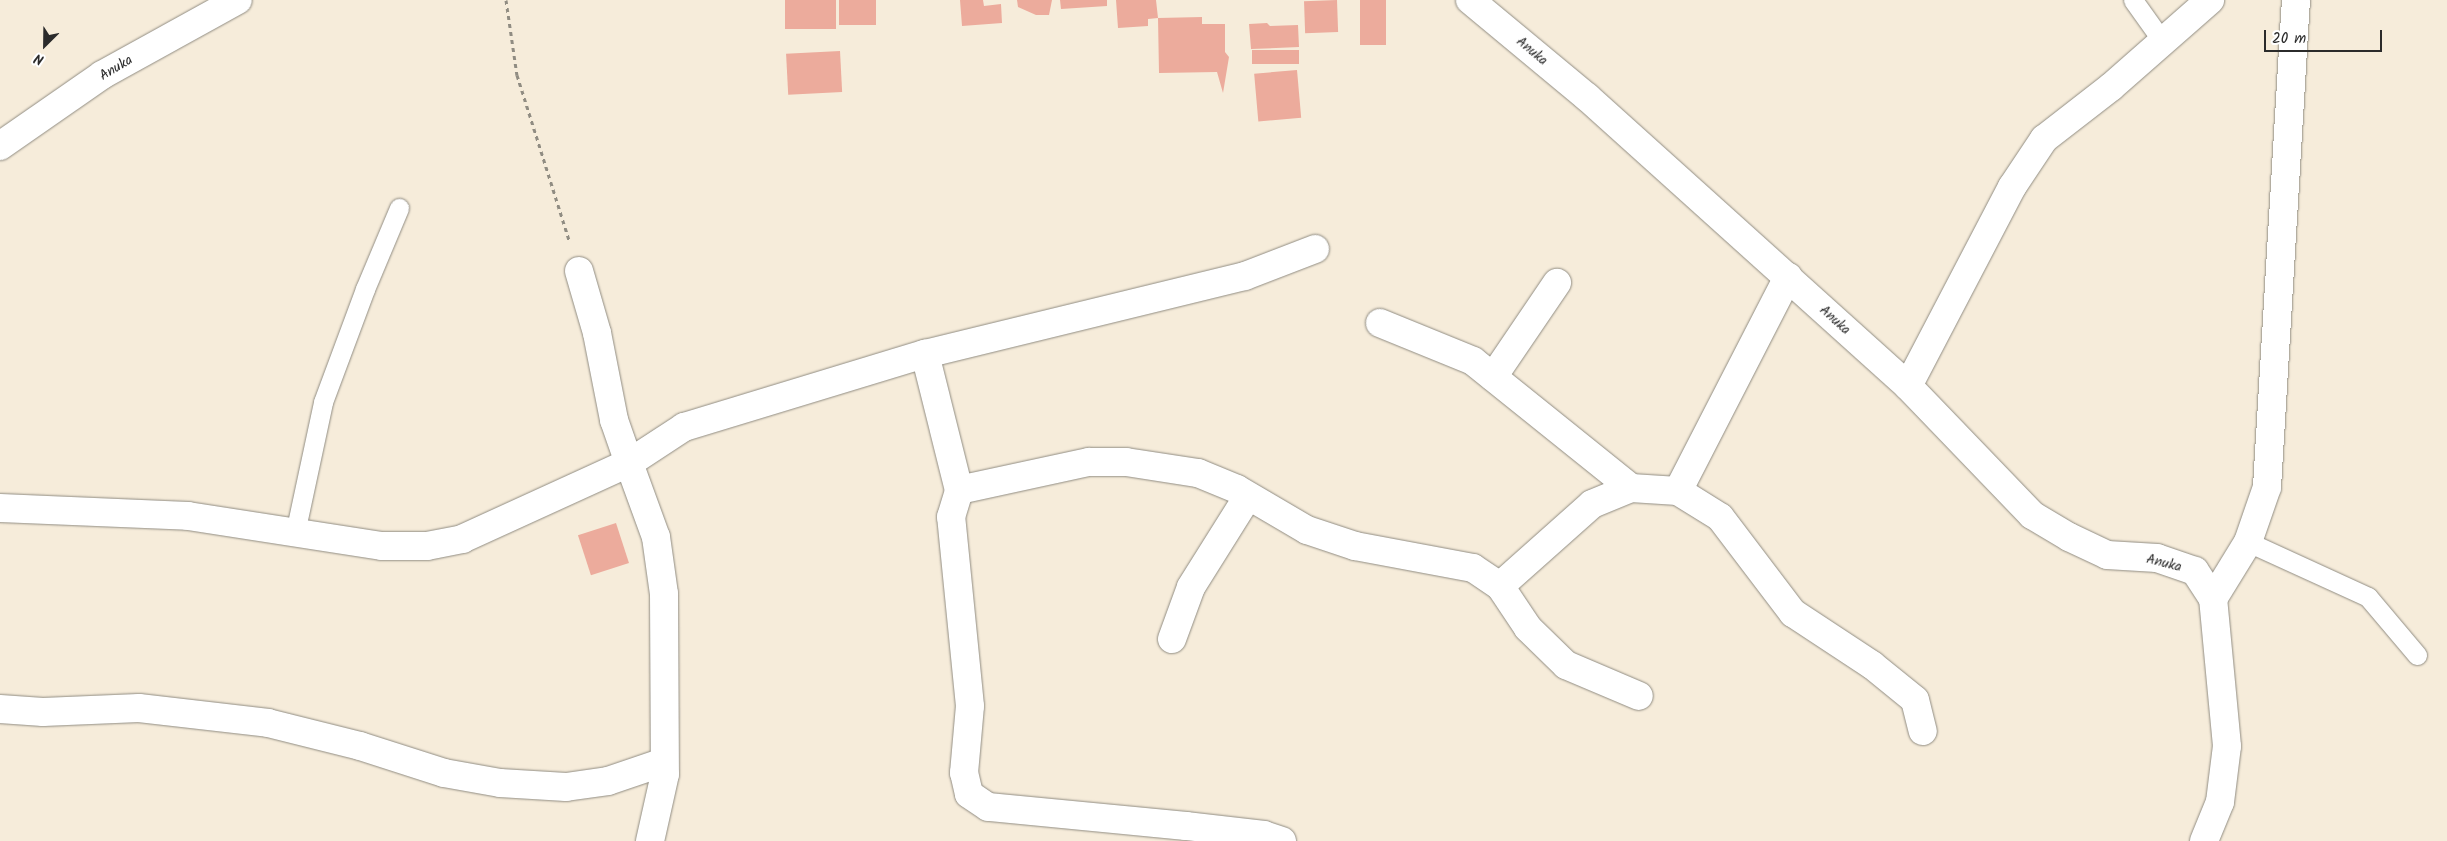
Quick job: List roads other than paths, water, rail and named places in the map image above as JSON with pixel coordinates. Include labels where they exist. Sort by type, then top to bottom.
[{"type":"street","name":"Anuka","points":[[0,146],[102,75],[238,0]]},
{"type":"street","name":"Anuka","points":[[1470,0],[1588,97],[1908,386],[2032,515],[2069,537],[2107,555],[2157,558],[2195,571],[2213,599]]},
{"type":"street","points":[[1908,386],[2012,187],[2044,139],[2111,87],[2210,0]]},
{"type":"street","points":[[2204,841],[2220,802],[2227,746],[2213,599],[2248,542],[2267,487],[2296,0]]},
{"type":"street","points":[[0,508],[188,516],[382,546],[426,546],[462,539],[629,462],[684,427],[926,354],[1245,276],[1315,249]]},
{"type":"street","points":[[579,271],[597,333],[614,420],[656,536],[664,594],[665,774],[650,841]]},
{"type":"street","points":[[1678,492],[1788,277]]},
{"type":"street","points":[[1493,377],[1558,283]]},
{"type":"street","points":[[1380,323],[1473,361],[1631,488]]},
{"type":"street","points":[[926,354],[959,490],[951,517],[970,706],[964,773],[969,794],[988,808],[1186,826],[1264,835],[1282,841]]},
{"type":"street","points":[[959,490],[1089,462],[1126,462],[1198,473],[1248,496],[1307,530],[1355,546],[1473,568],[1500,586],[1528,628],[1566,665],[1639,696]]},
{"type":"street","points":[[1500,586],[1592,504],[1631,488],[1678,492],[1720,517],[1793,612],[1872,665],[1915,700],[1923,731]]},
{"type":"street","points":[[1172,639],[1192,587],[1248,496]]},
{"type":"street","points":[[0,708],[43,712],[139,708],[268,723],[360,746],[444,773],[500,783],[566,787],[608,781],[664,762]]},
{"type":"lane","points":[[2133,0],[2162,42]]},
{"type":"lane","points":[[296,533],[323,402],[365,290],[399,208]]},
{"type":"lane","points":[[2248,542],[2368,597],[2417,655]]}]
